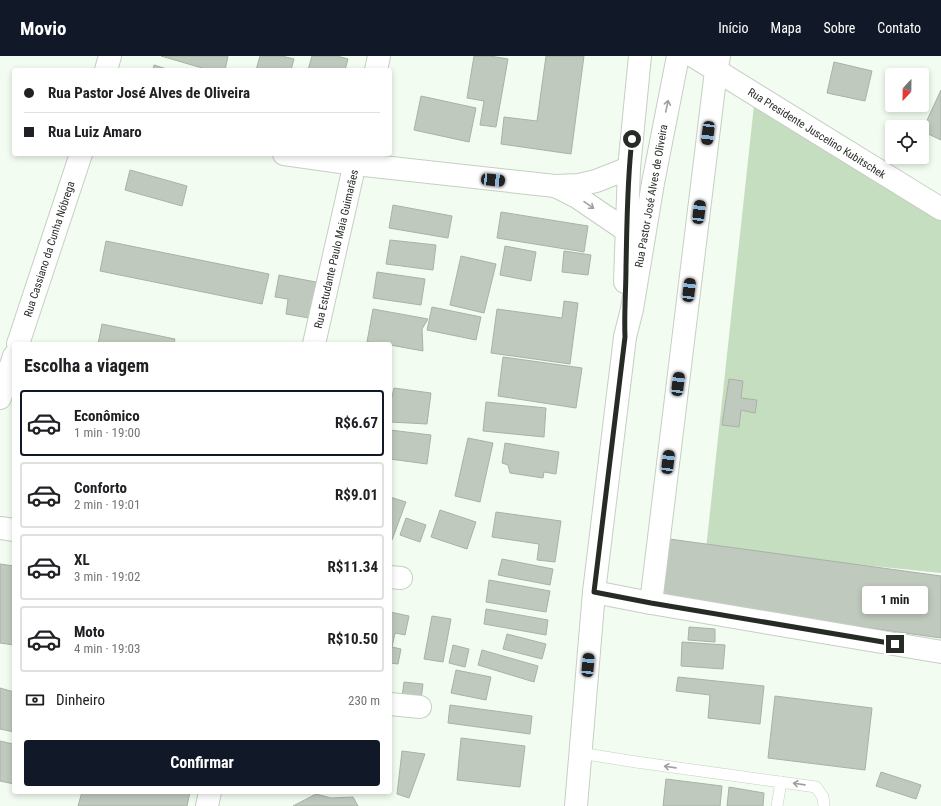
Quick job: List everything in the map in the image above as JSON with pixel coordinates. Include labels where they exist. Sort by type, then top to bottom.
[{"type":"main road","points":[[107,68],[110,56]]},
{"type":"main road","points":[[376,68],[379,56]]},
{"type":"main road","name":"Rua Pastor José Alves de Oliveira","points":[[625,337],[624,309],[629,168],[640,56]]},
{"type":"main road","name":"Rua Pastor José Alves de Oliveira","points":[[576,806],[594,592],[625,337],[632,309],[653,182],[678,56]]},
{"type":"main road","name":"Rua Presidente Juscelino Kubitschek","points":[[693,56],[718,63],[941,209]]},
{"type":"main road","points":[[651,603],[718,63]]},
{"type":"main road","name":"Rua Cassiano da Cunha Nóbrega","points":[[19,342],[80,156]]},
{"type":"main road","points":[[313,156],[356,159],[555,186],[596,181],[629,168]]},
{"type":"main road","name":"Rua Estudante Paulo Maia Guimarães","points":[[314,342],[356,159]]},
{"type":"main road","points":[[555,186],[577,197],[627,231]]},
{"type":"main road","points":[[0,398],[12,362]]},
{"type":"main road","points":[[0,528],[12,530]]},
{"type":"main road","points":[[594,592],[941,652]]},
{"type":"main road","points":[[392,704],[420,707]]},
{"type":"main road","points":[[206,806],[209,794]]},
{"type":"lane","points":[[580,752],[636,762],[816,787],[823,797],[824,806]]},
{"type":"lane","points":[[777,806],[781,782]]},
{"type":"green space","points":[[754,105],[941,217],[941,573],[706,549]]},
{"type":"building","points":[[161,56],[228,56],[225,68],[202,68]]},
{"type":"building","points":[[260,56],[282,56],[294,59],[292,68],[257,68]]},
{"type":"building","points":[[312,56],[337,56],[348,59],[346,68],[309,68]]},
{"type":"building","points":[[474,56],[490,56],[508,59],[496,127],[480,125],[484,101],[467,98]]},
{"type":"building","points":[[546,56],[584,56],[571,154],[501,144],[504,117],[537,121]]},
{"type":"building","points":[[834,62],[872,71],[865,101],[827,93]]},
{"type":"building","points":[[154,65],[164,68],[153,68]]},
{"type":"building","points":[[941,90],[941,140],[929,134],[929,120],[927,120]]},
{"type":"building","points":[[421,96],[476,108],[469,142],[414,130]]},
{"type":"building","points":[[130,170],[187,186],[182,206],[125,190]]},
{"type":"building","points":[[393,205],[452,216],[448,238],[389,228]]},
{"type":"building","points":[[501,212],[588,226],[584,252],[497,238]]},
{"type":"building","points":[[390,240],[436,245],[433,270],[386,264]]},
{"type":"building","points":[[106,241],[269,274],[262,304],[100,271]]},
{"type":"building","points":[[505,246],[536,252],[531,281],[500,275]]},
{"type":"building","points":[[564,251],[591,255],[588,275],[562,272]]},
{"type":"building","points":[[461,256],[496,264],[484,313],[450,305]]},
{"type":"building","points":[[377,272],[425,279],[421,305],[373,298]]},
{"type":"building","points":[[279,275],[316,282],[309,318],[286,314],[288,299],[275,297]]},
{"type":"building","points":[[564,301],[578,303],[570,364],[491,353],[497,309],[562,318]]},
{"type":"building","points":[[432,307],[481,317],[476,340],[427,330]]},
{"type":"building","points":[[373,309],[428,319],[422,329],[423,351],[392,345],[392,342],[367,342]]},
{"type":"building","points":[[102,324],[175,339],[174,342],[98,342]]},
{"type":"building","points":[[503,357],[582,368],[576,408],[498,396]]},
{"type":"building","points":[[729,379],[743,381],[741,398],[757,400],[755,413],[741,410],[739,427],[722,425]]},
{"type":"building","points":[[394,388],[431,393],[427,424],[392,422],[392,396]]},
{"type":"building","points":[[486,402],[546,408],[544,437],[483,431]]},
{"type":"building","points":[[392,430],[431,435],[427,464],[392,459]]},
{"type":"building","points":[[468,438],[493,443],[480,502],[455,496]]},
{"type":"building","points":[[505,443],[559,452],[556,474],[544,472],[543,478],[510,473],[508,465],[502,463]]},
{"type":"building","points":[[392,498],[406,502],[392,540]]},
{"type":"building","points":[[440,510],[476,522],[467,549],[431,537]]},
{"type":"building","points":[[496,512],[561,521],[555,562],[537,560],[539,544],[492,537]]},
{"type":"building","points":[[406,518],[426,525],[420,542],[400,535]]},
{"type":"building","points":[[662,538],[941,576],[941,638],[654,598]]},
{"type":"building","points":[[502,559],[553,569],[550,585],[498,575]]},
{"type":"building","points":[[0,564],[12,566],[12,645],[0,643]]},
{"type":"building","points":[[489,580],[550,591],[546,612],[486,602]]},
{"type":"building","points":[[486,609],[548,620],[546,635],[484,624]]},
{"type":"building","points":[[392,612],[409,616],[405,635],[395,633],[392,647]]},
{"type":"building","points":[[432,616],[451,619],[443,662],[424,659]]},
{"type":"building","points":[[689,627],[715,629],[715,642],[688,640]]},
{"type":"building","points":[[507,634],[546,644],[542,659],[503,649]]},
{"type":"building","points":[[682,642],[725,645],[723,669],[681,666]]},
{"type":"building","points":[[453,645],[469,649],[465,667],[449,663]]},
{"type":"building","points":[[392,647],[401,649],[398,664],[392,663]]},
{"type":"building","points":[[482,650],[538,666],[534,682],[478,665]]},
{"type":"building","points":[[456,670],[491,677],[486,700],[451,693]]},
{"type":"building","points":[[678,677],[764,686],[760,724],[708,718],[710,695],[676,691]]},
{"type":"building","points":[[404,682],[423,684],[421,700],[402,697]]},
{"type":"building","points":[[0,688],[12,691],[12,732],[0,729]]},
{"type":"building","points":[[775,696],[872,708],[865,770],[768,758]]},
{"type":"building","points":[[450,705],[532,716],[530,734],[448,723]]},
{"type":"building","points":[[461,738],[525,746],[520,787],[457,780]]},
{"type":"building","points":[[0,741],[12,744],[12,784],[0,781]]},
{"type":"building","points":[[402,751],[425,754],[409,798],[397,794]]},
{"type":"building","points":[[881,772],[921,785],[916,799],[876,786]]},
{"type":"building","points":[[666,779],[722,786],[720,806],[663,806]]},
{"type":"building","points":[[729,787],[764,793],[763,806],[727,806]]},
{"type":"building","points":[[81,794],[190,794],[187,806],[78,806]]},
{"type":"building","points":[[316,794],[331,798],[353,797],[358,806],[293,806]]},
{"type":"route","points":[[632,139],[629,168],[624,309],[625,337],[594,592],[895,644]]}]
